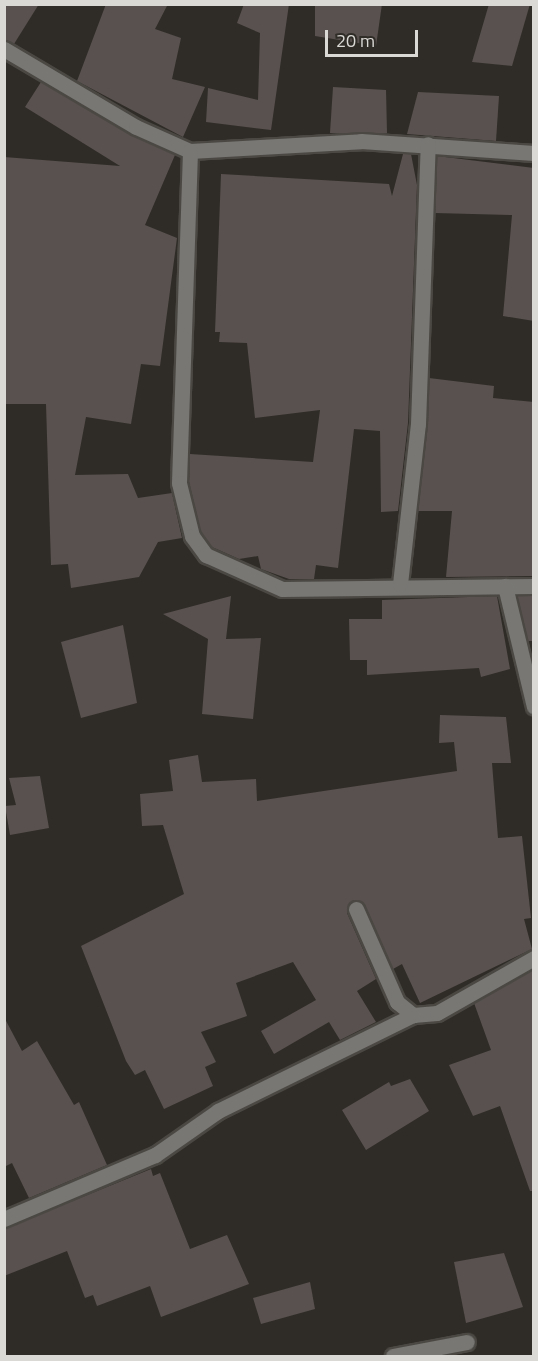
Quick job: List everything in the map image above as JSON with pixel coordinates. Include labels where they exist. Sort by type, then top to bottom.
[{"type":"street","points":[[4,49],[136,127],[190,151],[361,141],[534,153]]},
{"type":"street","points":[[400,584],[418,424],[428,144]]},
{"type":"street","points":[[190,151],[179,483],[192,536],[222,566],[282,589],[400,584],[534,586]]},
{"type":"street","points":[[505,586],[534,707]]},
{"type":"street","points":[[356,909],[397,1002],[413,1015]]},
{"type":"street","points":[[4,1219],[155,1155],[218,1111],[413,1015],[437,1013],[534,958]]},
{"type":"street","points":[[393,1356],[467,1342]]},
{"type":"building","points":[[4,4],[39,4],[14,44],[4,39]]},
{"type":"building","points":[[106,4],[168,4],[155,29],[181,38],[172,79],[205,87],[183,137],[77,81]]},
{"type":"building","points":[[244,4],[289,4],[271,130],[206,122],[208,88],[258,100],[260,33],[237,23]]},
{"type":"building","points":[[315,4],[382,4],[376,46],[315,36]]},
{"type":"building","points":[[489,4],[530,4],[512,66],[472,62]]},
{"type":"building","points":[[41,82],[175,155],[145,225],[177,238],[160,366],[141,364],[131,424],[86,417],[75,475],[128,474],[138,498],[172,493],[182,538],[158,542],[139,577],[71,588],[68,564],[51,565],[46,404],[4,404],[4,157],[120,166],[25,107]]},
{"type":"building","points":[[333,87],[386,90],[387,133],[330,133]]},
{"type":"building","points":[[418,92],[499,96],[496,141],[407,134]]},
{"type":"building","points":[[403,154],[411,154],[417,185],[408,423],[398,511],[381,512],[380,431],[354,429],[338,568],[316,565],[314,579],[289,579],[261,569],[258,556],[239,559],[212,547],[201,532],[189,482],[190,454],[313,462],[320,410],[255,418],[247,343],[219,342],[220,332],[215,332],[221,174],[389,184],[392,196]]},
{"type":"building","points":[[437,156],[534,168],[534,321],[503,316],[512,215],[435,213]]},
{"type":"building","points":[[429,378],[494,386],[493,398],[534,402],[534,576],[446,577],[452,511],[418,511]]},
{"type":"building","points":[[231,596],[226,639],[261,638],[253,719],[202,714],[208,639],[163,614]]},
{"type":"building","points":[[497,596],[510,669],[481,677],[479,668],[367,675],[367,660],[350,660],[349,619],[382,619],[382,600]]},
{"type":"building","points":[[517,596],[534,596],[534,641],[528,641]]},
{"type":"building","points":[[123,625],[137,703],[81,718],[61,642]]},
{"type":"building","points":[[440,715],[506,717],[511,763],[492,763],[498,838],[522,836],[531,918],[524,919],[532,949],[420,1003],[402,964],[393,969],[365,905],[353,900],[347,913],[376,979],[357,991],[376,1022],[340,1040],[329,1022],[274,1054],[261,1031],[316,1000],[293,962],[236,983],[247,1016],[201,1032],[216,1062],[205,1067],[213,1086],[164,1109],[145,1070],[135,1075],[126,1061],[81,946],[184,894],[163,825],[142,826],[140,794],[173,791],[169,760],[198,755],[202,782],[256,779],[257,801],[457,771],[454,742],[439,743]]},
{"type":"building","points":[[40,776],[49,828],[10,835],[5,806],[16,805],[9,778]]},
{"type":"building","points":[[534,969],[534,1191],[530,1191],[500,1106],[473,1116],[449,1065],[491,1050],[474,1003]]},
{"type":"building","points":[[4,1017],[22,1051],[37,1041],[74,1105],[79,1102],[107,1165],[29,1198],[12,1163],[4,1167]]},
{"type":"building","points":[[410,1079],[429,1111],[366,1150],[342,1110],[389,1082],[391,1086]]},
{"type":"building","points":[[151,1169],[153,1176],[160,1173],[190,1249],[227,1235],[249,1284],[161,1317],[150,1286],[97,1306],[93,1295],[85,1298],[67,1251],[4,1276],[4,1229]]},
{"type":"building","points":[[504,1253],[523,1307],[466,1323],[454,1262]]},
{"type":"building","points":[[310,1282],[315,1309],[261,1324],[253,1298]]}]
